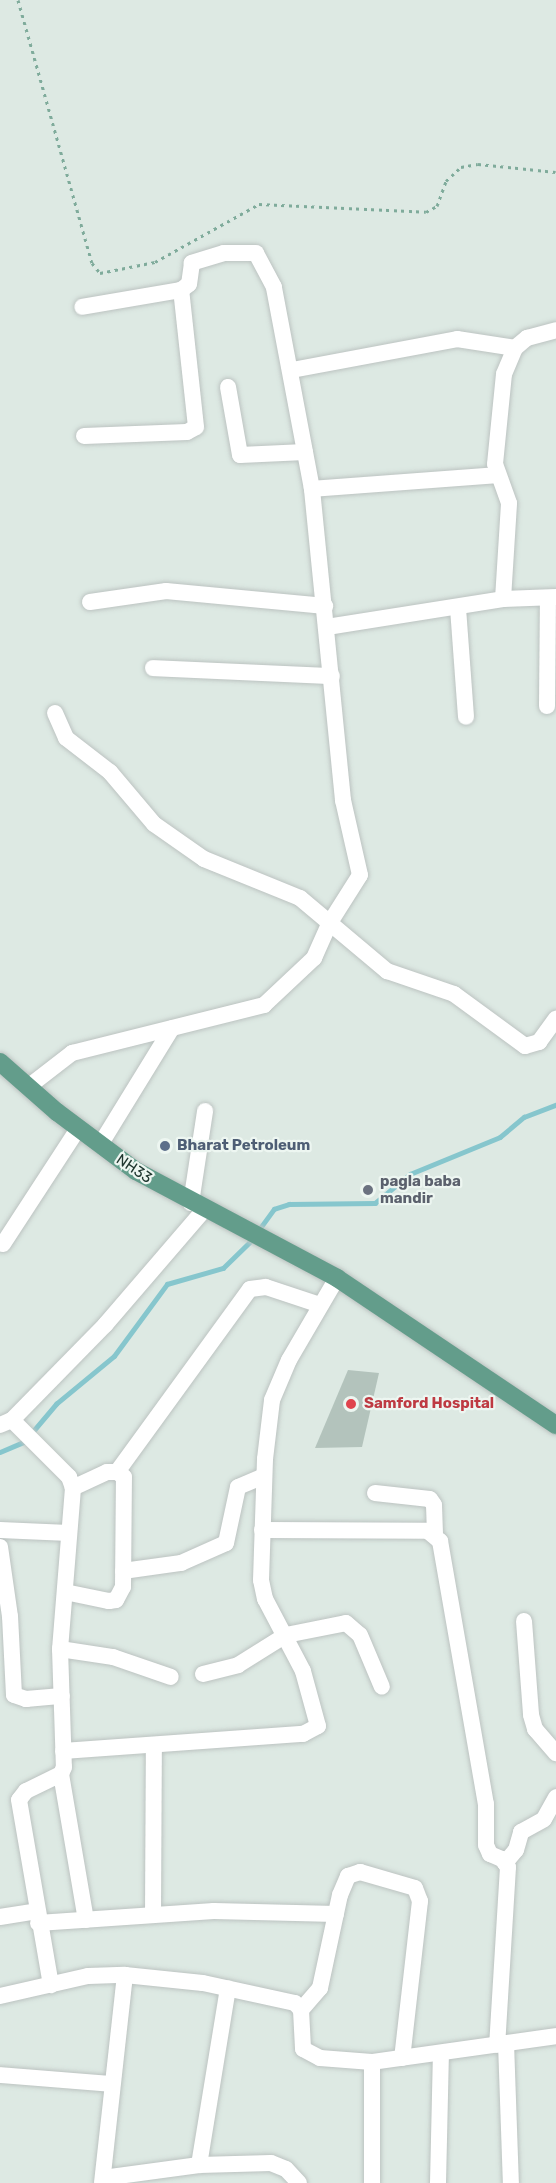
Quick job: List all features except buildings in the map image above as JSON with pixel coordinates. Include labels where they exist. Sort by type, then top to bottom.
[{"type":"main road","name":"NH33","points":[[0,1062],[100,1145],[198,1207],[286,1249],[337,1278],[556,1425]]},
{"type":"street","points":[[28,1087],[72,1053],[264,1005],[314,958],[329,924],[360,875],[343,800],[312,489],[292,370],[274,287],[256,253],[224,253],[195,261],[190,269],[189,284],[181,290],[82,307]]},
{"type":"street","points":[[84,436],[187,432],[196,427],[181,290]]},
{"type":"street","points":[[503,599],[509,503],[497,474],[500,401],[508,358],[515,348],[527,338],[556,330]]},
{"type":"street","points":[[292,370],[457,339],[515,348]]},
{"type":"street","points":[[228,387],[240,455],[305,452]]},
{"type":"street","points":[[312,489],[497,474]]},
{"type":"street","points":[[90,602],[166,591],[325,606]]},
{"type":"street","points":[[327,627],[458,608],[503,599],[552,598],[552,672],[547,706]]},
{"type":"street","points":[[458,608],[466,717]]},
{"type":"street","points":[[153,668],[332,676]]},
{"type":"street","points":[[55,713],[66,738],[110,772],[154,824],[204,858],[300,898],[387,970],[454,994],[525,1046],[538,1042],[556,1019]]},
{"type":"street","points":[[100,1145],[172,1028]]},
{"type":"street","points":[[86,1920],[61,1774],[63,1751],[60,1649],[73,1488],[69,1477],[10,1425],[105,1325],[198,1207],[205,1111]]},
{"type":"street","points":[[3,1244],[78,1128]]},
{"type":"street","points":[[63,1751],[314,1730],[318,1717],[303,1671],[265,1599],[262,1530],[264,1476],[272,1400],[320,1305],[337,1278]]},
{"type":"street","points":[[73,1488],[117,1472],[250,1289],[266,1287],[320,1305]]},
{"type":"street","points":[[65,1592],[116,1600],[123,1587],[126,1489],[124,1477],[117,1472]]},
{"type":"street","points":[[123,1571],[181,1563],[226,1543],[238,1487],[264,1476]]},
{"type":"street","points":[[375,1493],[430,1499],[434,1505],[435,1534],[443,1551],[486,1804],[486,1845],[490,1854],[505,1863]]},
{"type":"street","points":[[0,1530],[69,1533]]},
{"type":"street","points":[[262,1530],[428,1531],[435,1534]]},
{"type":"street","points":[[0,1547],[10,1616],[14,1695],[26,1699],[62,1696]]},
{"type":"street","points":[[524,1621],[531,1715],[535,1729],[556,1753]]},
{"type":"street","points":[[203,1674],[238,1665],[285,1635],[339,1623],[354,1626],[382,1687]]},
{"type":"street","points":[[60,1649],[113,1657],[171,1677]]},
{"type":"street","points":[[153,1916],[154,1745]]},
{"type":"street","points":[[51,1985],[37,1917],[19,1800],[26,1791],[61,1774]]},
{"type":"street","points":[[511,2183],[502,2044],[508,1904],[505,1863],[516,1850],[521,1832],[544,1820],[556,1797]]},
{"type":"street","points":[[402,2058],[419,1893],[406,1884],[353,1872],[344,1883],[320,1988],[301,2010],[303,2049],[320,2058],[372,2062],[402,2058],[441,2052],[502,2044],[556,2036]]},
{"type":"street","points":[[0,1917],[86,1920],[214,1911],[336,1914]]},
{"type":"street","points":[[0,1996],[88,1976],[125,1975],[228,1988],[282,1998],[301,2010]]},
{"type":"street","points":[[125,1975],[103,2180],[199,2165],[270,2163],[286,2169],[298,2183]]},
{"type":"street","points":[[199,2165],[228,1988]]},
{"type":"street","points":[[438,2183],[441,2052]]},
{"type":"street","points":[[372,2062],[372,2183]]},
{"type":"street","points":[[0,2075],[112,2084]]},
{"type":"path","points":[[18,0],[92,263],[100,273],[155,262],[259,204],[426,212],[437,206],[446,181],[461,167],[478,164],[556,172]]},
{"type":"waterway","points":[[258,1231],[274,1209],[289,1204],[375,1203],[410,1174],[500,1137],[524,1117],[556,1105]]},
{"type":"waterway","points":[[0,1452],[24,1442],[56,1404],[114,1356],[167,1284],[223,1268],[254,1238]]},
{"type":"place","name":"Bharat Petroleum","points":[[165,1146]]},
{"type":"place","name":"pagla baba mandir","points":[[368,1190]]},
{"type":"place","name":"Samford Hospital","points":[[351,1404]]}]
